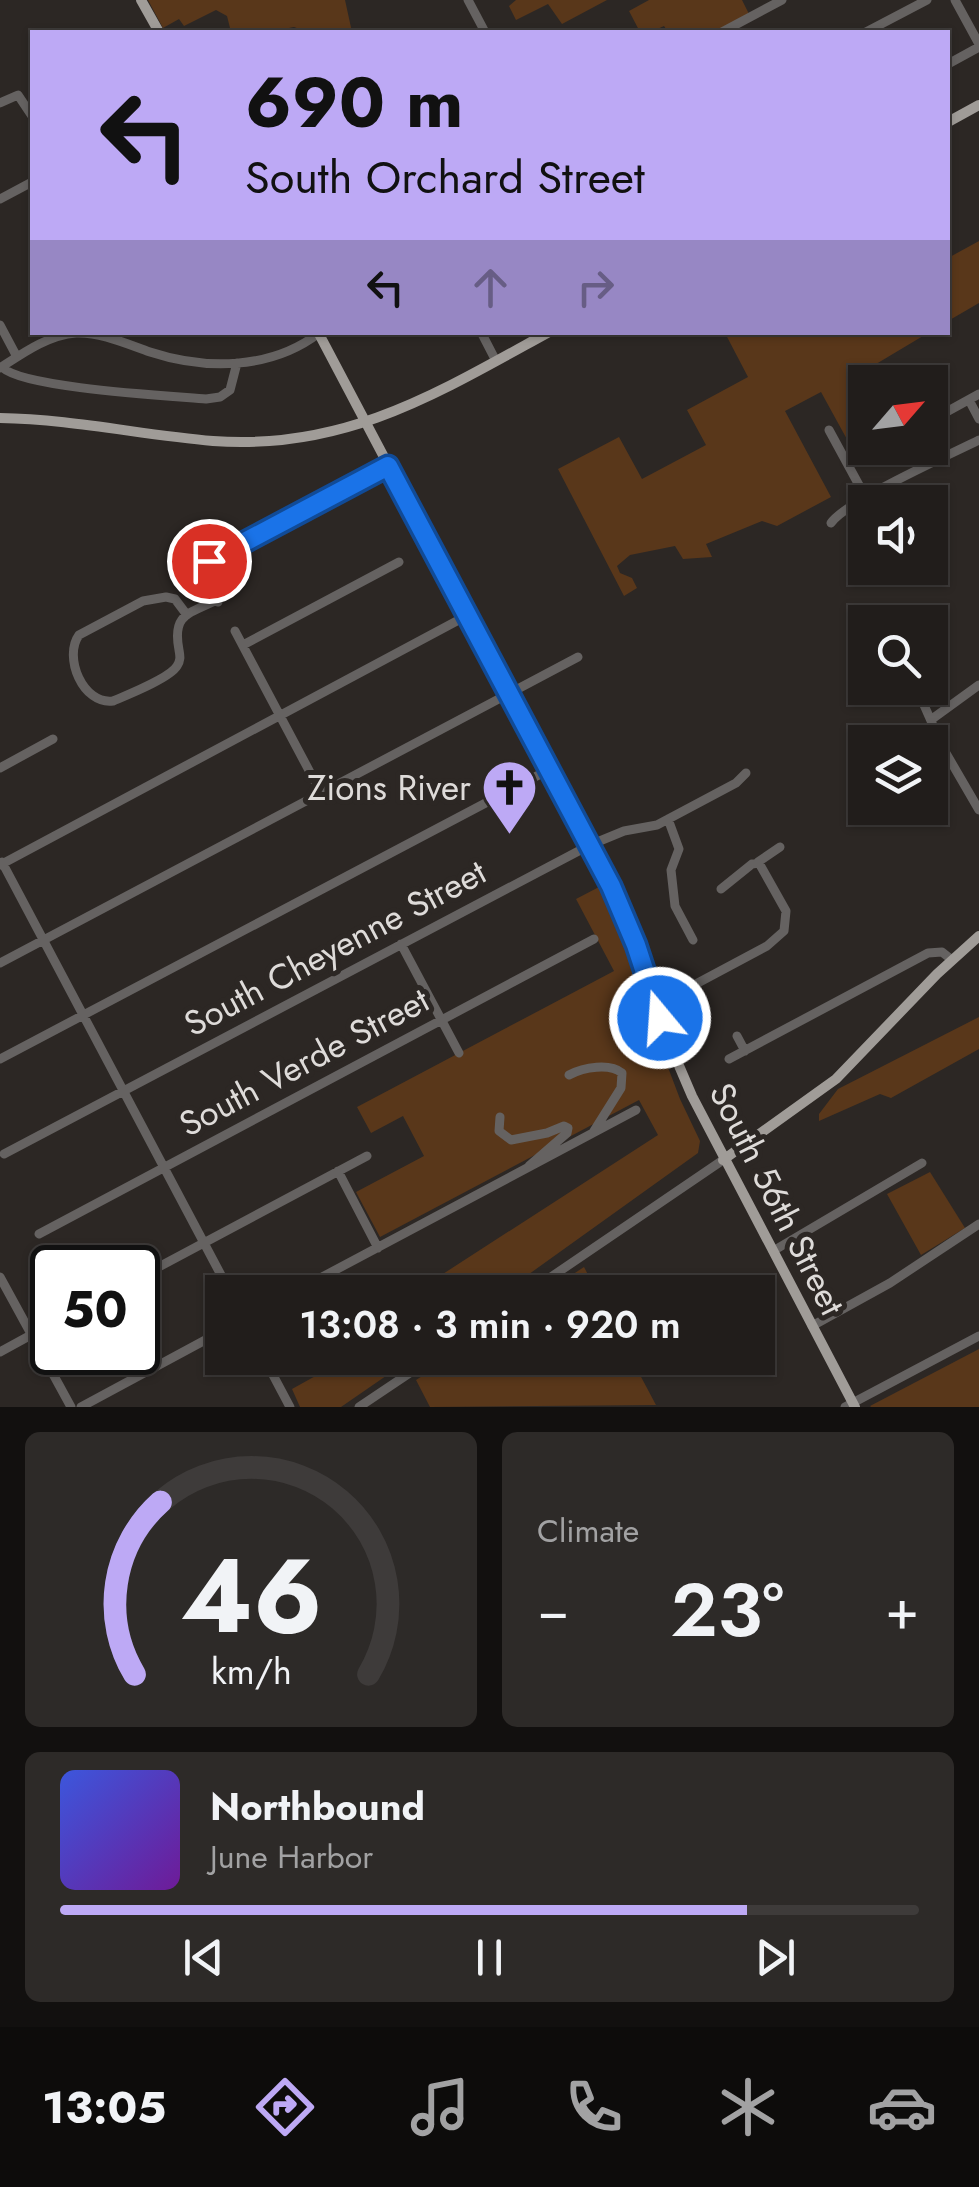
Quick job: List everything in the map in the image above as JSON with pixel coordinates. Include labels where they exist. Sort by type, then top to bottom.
[{"type":"main road","points":[[137,0],[151,30]]},
{"type":"main road","points":[[137,0],[159,30]]},
{"type":"main road","points":[[950,121],[979,105]]},
{"type":"main road","name":"South 56th Street","points":[[320,335],[590,845],[624,914],[681,1073],[851,1406]]},
{"type":"main road","points":[[0,418],[241,442],[302,439],[366,423],[435,394],[544,335]]},
{"type":"main road","points":[[724,1160],[836,1079],[979,936]]},
{"type":"street","points":[[468,0],[484,30]]},
{"type":"street","points":[[726,30],[780,0]]},
{"type":"street","points":[[870,30],[927,0]]},
{"type":"street","points":[[950,63],[979,46],[955,0]]},
{"type":"street","points":[[0,103],[18,95],[30,113]]},
{"type":"street","points":[[0,198],[30,183]]},
{"type":"street","points":[[0,325],[17,356]]},
{"type":"street","points":[[69,335],[55,337],[1,367],[8,374],[40,381],[206,399],[230,390],[237,364]]},
{"type":"street","points":[[94,335],[174,360],[204,364],[237,364],[286,352],[316,335]]},
{"type":"street","points":[[483,335],[496,361]]},
{"type":"street","points":[[948,411],[979,394]]},
{"type":"street","points":[[969,400],[979,419]]},
{"type":"street","points":[[829,430],[859,485]]},
{"type":"street","points":[[891,485],[979,440]]},
{"type":"street","points":[[187,614],[175,599],[153,598],[79,634],[72,656],[90,694],[102,702],[113,701],[174,670],[180,659],[176,626],[187,614],[218,601],[205,572],[206,564],[388,466]]},
{"type":"street","points":[[831,522],[848,508]]},
{"type":"street","points":[[243,645],[399,562]]},
{"type":"street","points":[[221,1275],[1,862],[468,616]]},
{"type":"street","points":[[235,632],[322,793]]},
{"type":"street","points":[[0,963],[578,657]]},
{"type":"street","points":[[932,720],[979,685]]},
{"type":"street","points":[[924,705],[943,748],[979,810]]},
{"type":"street","points":[[0,768],[53,739]]},
{"type":"street","points":[[0,1059],[550,769]]},
{"type":"street","name":"South Cheyenne Street","points":[[4,1154],[609,835],[652,827],[736,783],[746,772]]},
{"type":"street","points":[[668,819],[679,848],[671,873],[674,906],[692,940]]},
{"type":"street","points":[[720,889],[780,847]]},
{"type":"street","points":[[649,982],[675,994],[767,946],[786,926],[784,907],[758,862]]},
{"type":"street","name":"South Verde Street","points":[[39,1234],[594,939]]},
{"type":"street","points":[[401,944],[459,1053]]},
{"type":"street","points":[[730,1058],[928,953],[942,952],[952,960]]},
{"type":"street","points":[[660,1018],[671,1002],[719,973]]},
{"type":"street","points":[[737,1036],[745,1050]]},
{"type":"street","points":[[569,1074],[609,1068],[620,1070],[623,1075],[622,1086],[592,1134]]},
{"type":"street","points":[[326,1275],[636,1110]]},
{"type":"street","points":[[500,1117],[499,1131],[508,1139],[564,1126],[569,1129],[524,1170]]},
{"type":"street","points":[[160,1267],[367,1156]]},
{"type":"street","points":[[554,1275],[724,1160]]},
{"type":"street","points":[[772,1250],[922,1162]]},
{"type":"street","points":[[338,1171],[378,1248]]},
{"type":"street","points":[[812,1326],[872,1294],[979,1224]]},
{"type":"street","points":[[0,1277],[30,1333]]},
{"type":"street","points":[[0,1352],[30,1336]]},
{"type":"street","points":[[851,1406],[979,1336]]},
{"type":"street","points":[[81,1407],[205,1340]]},
{"type":"street","points":[[53,1375],[71,1407]]},
{"type":"street","points":[[273,1375],[290,1407]]},
{"type":"street","points":[[360,1407],[407,1375]]},
{"type":"shaded area","points":[[148,0],[345,0],[352,30],[230,30],[227,16],[216,10],[184,26],[179,19],[163,28]]},
{"type":"shaded area","points":[[516,0],[607,0],[562,24],[548,4],[516,20],[509,6]]},
{"type":"shaded area","points":[[649,0],[742,0],[749,14],[718,30],[667,30],[664,26],[639,30],[629,11]]},
{"type":"shaded area","points":[[979,241],[979,303],[950,320],[950,257]]},
{"type":"shaded area","points":[[726,335],[925,335],[874,365],[848,365],[848,441],[821,392],[785,411],[831,497],[777,526],[762,521],[706,544],[712,557],[683,559],[675,546],[630,555],[617,566],[620,573],[632,578],[637,588],[624,596],[558,469],[619,437],[642,479],[706,445],[687,410],[748,377]]},
{"type":"shaded area","points":[[599,887],[626,944],[658,1041],[700,1141],[698,1153],[528,1275],[441,1275],[658,1135],[639,1100],[380,1237],[356,1192],[424,1156],[403,1116],[371,1133],[357,1107],[614,971],[576,899]]},
{"type":"shaded area","points":[[979,1017],[979,1049],[891,1098],[880,1094],[819,1121],[819,1114],[838,1089]]},
{"type":"shaded area","points":[[930,1172],[965,1228],[921,1255],[887,1194]]},
{"type":"shaded area","points":[[584,1267],[588,1275],[572,1275]]},
{"type":"shaded area","points":[[979,1349],[979,1407],[870,1406]]},
{"type":"shaded area","points":[[317,1375],[387,1375],[341,1407],[300,1407],[292,1389]]},
{"type":"shaded area","points":[[424,1375],[640,1375],[656,1405],[430,1407],[416,1380]]},
{"type":"place","name":"Zions River","points":[[510,837]]},
{"type":"route","points":[[209,561],[388,466],[611,886],[660,1018]]}]
